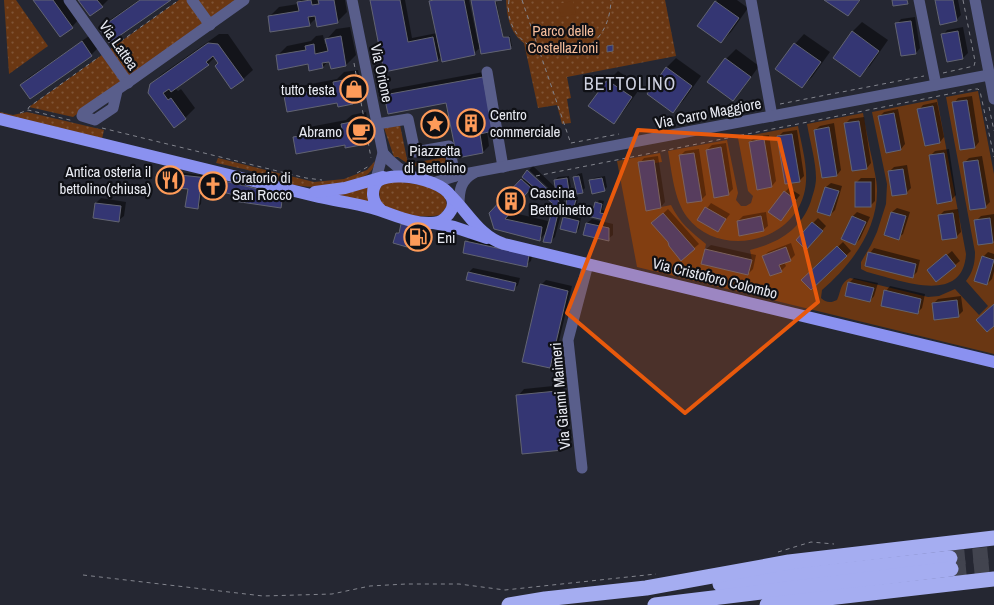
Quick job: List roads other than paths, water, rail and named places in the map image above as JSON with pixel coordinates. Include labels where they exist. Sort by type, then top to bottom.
[{"type":"highway","points":[[509,605],[655,586],[789,562],[994,538]]},
{"type":"highway","points":[[546,605],[950,564],[655,605]]},
{"type":"highway","points":[[767,605],[994,580]]},
{"type":"main road","points":[[0,119],[448,226],[492,239]]},
{"type":"main road","name":"Via Cristoforo Colombo","points":[[378,181],[414,177],[433,183],[455,199],[478,228],[492,239],[510,246],[993,362]]},
{"type":"main road","points":[[303,192],[336,190],[378,181]]},
{"type":"main road","points":[[378,181],[373,195],[375,203],[384,212]]},
{"type":"main road","points":[[431,223],[444,219],[451,211],[455,199]]},
{"type":"street","name":"Via Lattea","points":[[69,0],[128,83]]},
{"type":"street","points":[[192,0],[210,24]]},
{"type":"street","name":"Via Lattea","points":[[117,90],[244,0]]},
{"type":"street","name":"Via Orione","points":[[352,0],[383,153]]},
{"type":"street","points":[[751,0],[771,111]]},
{"type":"street","points":[[919,0],[935,80]]},
{"type":"street","points":[[975,0],[981,62],[989,75],[994,99]]},
{"type":"street","points":[[487,72],[503,167]]},
{"type":"street","name":"Via Carro Maggiore","points":[[433,183],[455,176],[503,167],[572,148],[935,80],[989,75]]},
{"type":"street","points":[[378,124],[408,119],[414,152],[449,146],[455,176]]},
{"type":"street","points":[[383,153],[391,163],[414,177]]},
{"type":"street","points":[[378,181],[383,153]]},
{"type":"street","points":[[455,199],[466,178],[476,172]]},
{"type":"street","points":[[384,212],[397,217],[401,222],[431,229],[448,226]]},
{"type":"street","name":"Via Gianni Maimeri","points":[[582,468],[568,340],[588,264]]},
{"type":"tunnel","points":[[950,558],[994,554]]},
{"type":"tunnel","points":[[951,569],[994,565]]},
{"type":"place","name":"tutto testa","points":[[354,89]]},
{"type":"place","name":"Centro commerciale","points":[[471,123]]},
{"type":"place","name":"Piazzetta di Bettolino","points":[[435,124]]},
{"type":"place","name":"Abramo","points":[[361,131]]},
{"type":"place","name":"Antica osteria il bettolino(chiusa)","points":[[170,180]]},
{"type":"place","name":"Oratorio di San Rocco","points":[[213,186]]},
{"type":"place","name":"Cascina Bettolinetto","points":[[511,201]]},
{"type":"place","name":"Eni","points":[[418,237]]},
{"type":"district","name":"BETTOLINO","points":[[630,83]]},
{"type":"park label","name":"Parco delle Costellazioni","points":[[563,38]]}]
